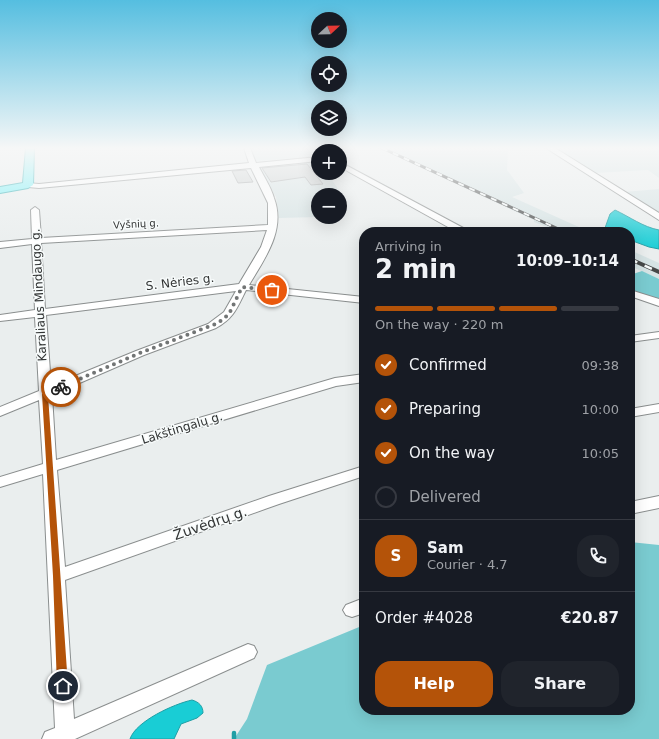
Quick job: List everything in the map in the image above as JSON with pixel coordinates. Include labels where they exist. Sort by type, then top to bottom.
[{"type":"main road","points":[[0,190],[28,185]]},
{"type":"street","points":[[28,185],[69,182]]},
{"type":"street","points":[[0,412],[140,353],[218,323],[229,314],[242,287],[265,250],[273,227],[272,202],[262,182]]},
{"type":"street","points":[[374,182],[455,227]]},
{"type":"street","points":[[604,182],[659,217]]},
{"type":"street","name":"Karaliaus Mindaugo g.","points":[[35,210],[57,576],[61,737]]},
{"type":"street","name":"Vyšnių g.","points":[[0,245],[36,241],[273,227]]},
{"type":"street","name":"S. Nėries g.","points":[[0,318],[242,287],[359,299]]},
{"type":"street","points":[[635,295],[659,303]]},
{"type":"street","points":[[635,338],[659,335]]},
{"type":"street","name":"Lakštingalų g.","points":[[0,482],[335,382],[359,379]]},
{"type":"street","points":[[635,412],[659,408]]},
{"type":"street","name":"Žuvėdrų g.","points":[[57,576],[274,500],[359,473]]},
{"type":"street","points":[[635,507],[659,502]]},
{"type":"street","points":[[61,737],[248,652]]},
{"type":"shaded area","points":[[267,182],[334,182],[337,188],[311,188],[311,217],[279,218],[276,197]]},
{"type":"shaded area","points":[[453,182],[516,182],[524,193],[512,197],[579,227],[547,227],[534,222],[534,220]]},
{"type":"shaded area","points":[[659,189],[659,213],[624,192]]},
{"type":"shaded area","points":[[615,210],[653,229],[659,230],[659,249],[635,242],[635,227],[605,227],[610,214]]},
{"type":"shaded area","points":[[635,252],[659,263],[659,279],[635,268]]},
{"type":"shaded area","points":[[642,271],[659,279],[659,300],[635,292],[635,273]]},
{"type":"shaded area","points":[[635,543],[659,545],[659,739],[234,739],[247,719],[267,665],[359,627],[359,715],[635,715]]},
{"type":"shaded area","points":[[192,700],[200,705],[203,713],[197,718],[181,724],[174,739],[130,739],[140,726],[156,714]]},
{"type":"building","points":[[309,182],[322,182],[323,184],[311,185]]},
{"type":"waterway","points":[[234,733],[234,739]]},
{"type":"railway","points":[[457,182],[554,227]]},
{"type":"railway","points":[[635,261],[659,272]]},
{"type":"way so far","points":[[61,387],[140,353],[218,323],[229,314],[242,287],[272,290]]},
{"type":"route","points":[[61,387],[45,394],[63,686]]}]
